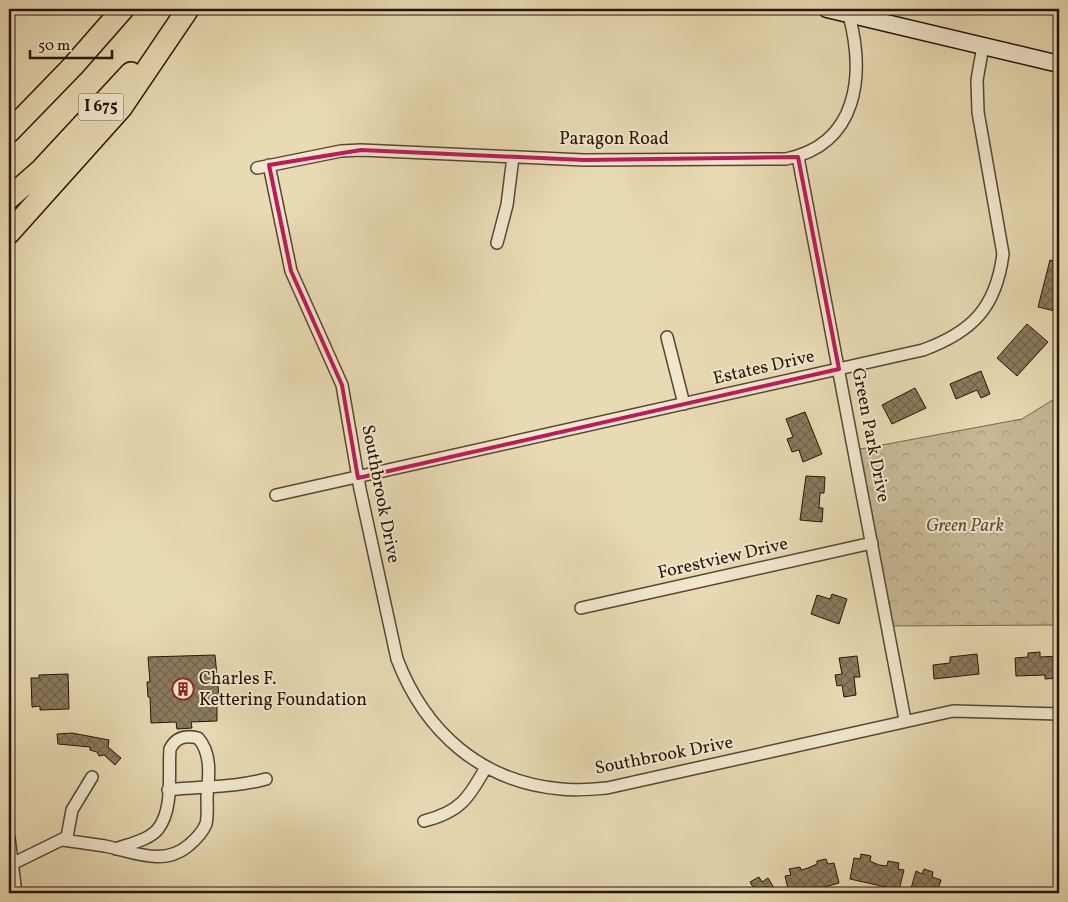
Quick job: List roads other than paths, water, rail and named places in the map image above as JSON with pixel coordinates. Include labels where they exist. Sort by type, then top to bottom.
[{"type":"highway","name":"I 675","points":[[9,132],[31,107],[73,66],[123,9]]},
{"type":"highway","name":"I 675","points":[[9,198],[41,170],[121,86],[186,9]]},
{"type":"highway","points":[[9,232],[122,108],[186,9]]},
{"type":"highway","points":[[9,125],[31,107]]},
{"type":"main road","points":[[827,9],[849,12],[1059,64]]},
{"type":"street","name":"Paragon Road","points":[[257,168],[341,151],[360,150],[594,160],[786,160],[798,157],[828,140],[842,126],[848,115],[854,87],[855,41],[849,12]]},
{"type":"street","name":"Estates Drive","points":[[276,496],[923,350],[961,333],[979,316],[996,286],[1003,254],[978,112],[977,80],[982,46]]},
{"type":"street","points":[[497,243],[508,205],[513,157]]},
{"type":"street","name":"Green Park Drive","points":[[798,157],[905,720]]},
{"type":"street","name":"Southbrook Drive","points":[[269,165],[291,271],[342,385],[358,478],[389,624],[405,678],[414,697],[436,728],[452,744],[486,767],[515,779],[543,787],[562,790],[607,788],[905,720],[953,711],[1059,714]]},
{"type":"street","points":[[667,337],[684,404]]},
{"type":"street","name":"Forestview Drive","points":[[581,608],[872,543]]},
{"type":"street","points":[[63,840],[154,857],[175,855],[184,850],[196,839],[206,824],[207,751],[204,744],[198,738],[181,737],[174,742],[170,749],[167,810],[157,830],[143,839],[116,849]]},
{"type":"street","points":[[424,821],[442,816],[463,803],[486,767]]},
{"type":"street","points":[[14,863],[63,840],[70,830],[72,810],[92,777]]},
{"type":"street","points":[[168,790],[208,786],[234,786],[266,779]]},
{"type":"street","points":[[9,838],[14,863],[16,893]]},
{"type":"place","name":"Charles F. Kettering Foundation","points":[[183,689]]},
{"type":"park label","name":"Green Park","points":[[965,526]]}]
